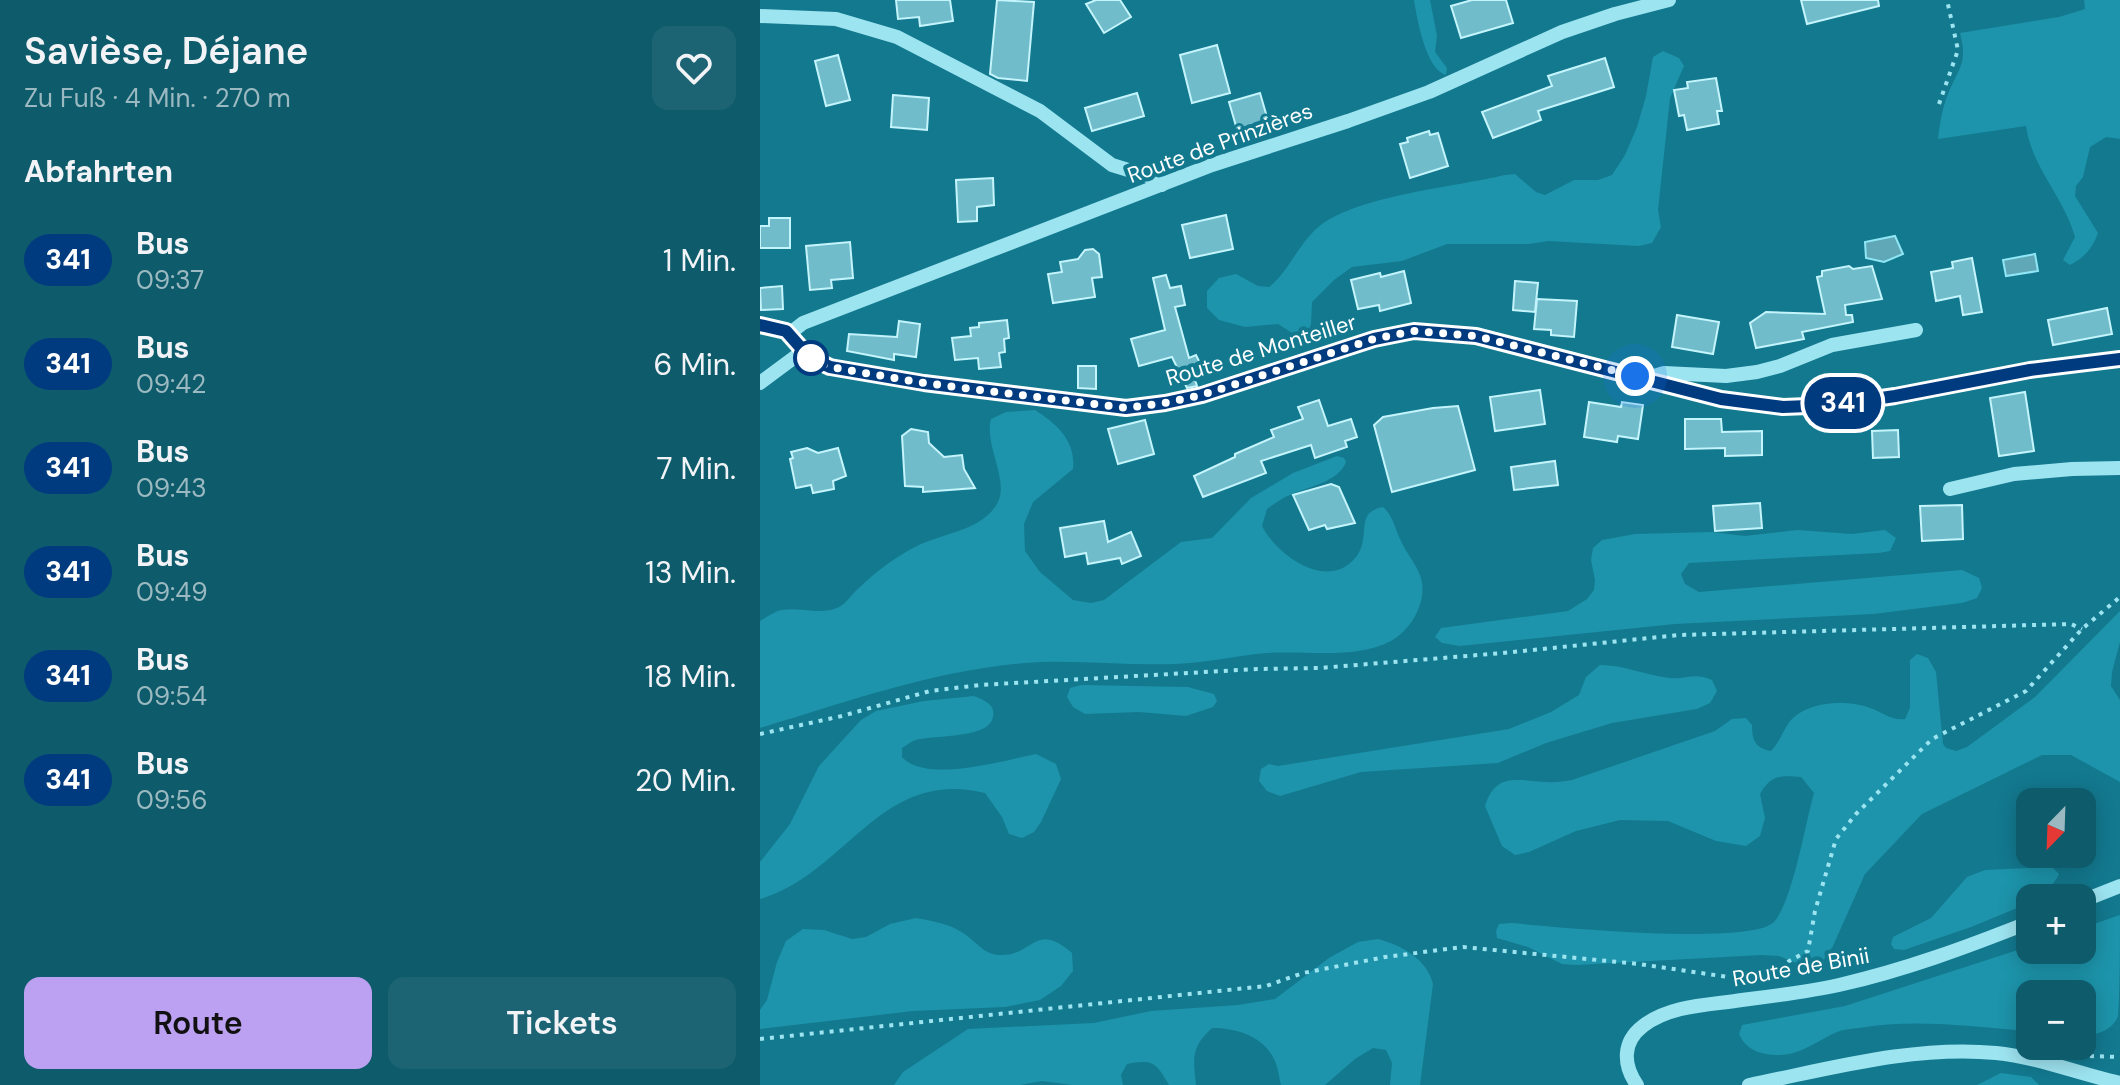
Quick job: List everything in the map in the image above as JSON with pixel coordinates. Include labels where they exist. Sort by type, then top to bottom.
[{"type":"street","name":"Route de Prinzières","points":[[760,383],[796,341],[803,323],[1235,157],[1429,92],[1562,32],[1669,0]]},
{"type":"street","points":[[760,16],[836,19],[897,37],[1040,111],[1112,165],[1151,177],[1162,185]]},
{"type":"street","name":"Route de Monteiller","points":[[760,325],[780,328],[815,362],[840,369],[1126,408],[1192,397],[1374,339],[1414,331],[1476,336],[1737,402],[1796,407],[1895,396],[2030,370],[2120,359]]},
{"type":"street","name":"Route de Monteiller","points":[[1651,380],[1664,373],[1726,376],[1757,372],[1832,345],[1916,330]]},
{"type":"street","points":[[1950,489],[2014,474],[2120,468]]},
{"type":"street","points":[[2096,895],[2120,886]]},
{"type":"street","name":"Route de Binii","points":[[1637,1085],[1627,1068],[1626,1056],[1633,1035],[1657,1017],[1684,1009],[1790,994],[1890,973],[2016,928]]},
{"type":"street","points":[[1749,1085],[1851,1065],[1960,1051],[2020,1057],[2120,1083]]},
{"type":"path","points":[[1939,104],[1958,50],[1947,0]]},
{"type":"path","points":[[760,1039],[1266,986],[1317,971],[1385,957],[1463,947],[1639,964],[1735,978],[1761,976],[1808,951],[1815,911],[1836,839],[1856,814],[1932,739],[2026,691],[2082,629],[2120,597]]},
{"type":"path","points":[[760,734],[842,716],[930,691],[980,685],[1320,668],[1679,635],[2071,624],[2082,629]]},
{"type":"path","points":[[1761,976],[1790,994]]},
{"type":"shaded area","points":[[1414,0],[1430,0],[1437,36],[1435,52],[1447,68],[1446,75],[1433,64],[1428,54]]},
{"type":"shaded area","points":[[2084,0],[2120,0],[2120,139],[2106,137],[2090,147],[2075,196],[2098,233],[2087,252],[2070,265],[2063,260],[2075,237],[2064,209],[2041,169],[2026,126],[1938,139],[1944,105],[1963,58],[1960,33],[2059,17],[2085,9]]},
{"type":"shaded area","points":[[1663,51],[1679,58],[1684,66],[1670,98],[1658,210],[1661,227],[1652,243],[1639,246],[1548,241],[1529,244],[1447,244],[1402,261],[1352,267],[1312,302],[1311,324],[1307,335],[1300,338],[1278,324],[1245,327],[1219,320],[1207,308],[1207,291],[1219,278],[1236,274],[1258,286],[1269,287],[1315,230],[1331,218],[1353,209],[1405,194],[1505,175],[1515,174],[1536,192],[1545,195],[1574,180],[1598,180],[1612,175],[1637,127],[1653,57]]},
{"type":"shaded area","points":[[1895,236],[1903,254],[1884,262],[1866,258],[1865,242]]},
{"type":"shaded area","points":[[2035,254],[2038,271],[2006,276],[2003,260]]},
{"type":"shaded area","points":[[1035,410],[1063,434],[1071,450],[1073,469],[1033,502],[1024,524],[1025,551],[1040,572],[1073,600],[1091,603],[1104,600],[1181,542],[1212,538],[1251,498],[1293,473],[1337,456],[1346,462],[1337,474],[1275,503],[1267,509],[1262,526],[1287,556],[1312,569],[1337,570],[1357,555],[1368,515],[1383,507],[1420,575],[1422,594],[1417,613],[1399,636],[1377,647],[1361,650],[1266,653],[1175,664],[1043,662],[989,667],[922,680],[760,728],[760,621],[782,610],[824,611],[837,608],[872,576],[903,554],[983,519],[992,511],[1001,493],[991,440],[991,419],[1006,412]]},
{"type":"shaded area","points":[[1797,530],[1852,534],[1885,530],[1896,538],[1890,551],[1879,553],[1689,563],[1681,574],[1685,584],[1699,592],[1962,570],[1979,578],[1982,588],[1977,598],[1962,603],[1873,614],[1675,624],[1460,646],[1442,643],[1435,637],[1441,628],[1568,611],[1587,599],[1594,590],[1591,560],[1593,548],[1602,540],[1635,534],[1712,532],[1745,536]]},
{"type":"shaded area","points":[[2120,611],[2120,642],[2111,686],[2120,700],[2120,782],[2071,755],[2042,755],[1922,814],[1865,874],[1833,946],[1821,964],[1811,969],[1779,956],[1762,955],[1562,964],[1528,947],[1497,938],[1499,924],[1512,923],[1692,934],[1758,929],[1774,922],[1793,880],[1814,793],[1801,777],[1782,776],[1768,783],[1760,794],[1765,818],[1760,836],[1746,846],[1716,841],[1668,821],[1620,820],[1576,831],[1515,855],[1502,846],[1485,806],[1495,787],[1502,783],[1509,780],[1572,780],[1715,731],[1732,719],[1746,718],[1752,725],[1756,742],[1761,748],[1771,751],[1795,716],[1826,704],[1860,705],[1905,719],[1910,708],[1910,660],[1917,654],[1928,658],[1936,672],[1943,744],[1956,751],[1967,747],[2035,697]]},
{"type":"shaded area","points":[[1600,665],[1669,678],[1706,678],[1712,680],[1717,691],[1710,703],[1697,709],[1612,723],[1546,743],[1498,763],[1361,772],[1280,796],[1267,791],[1259,781],[1261,769],[1269,764],[1278,766],[1509,729],[1551,712],[1579,695],[1586,677]]},
{"type":"shaded area","points":[[1081,685],[1188,687],[1214,694],[1217,701],[1213,707],[1186,716],[1139,712],[1085,714],[1073,707],[1067,697],[1070,688]]},
{"type":"shaded area","points":[[974,696],[993,709],[989,724],[971,733],[913,741],[902,748],[902,757],[913,765],[929,769],[966,768],[1036,754],[1056,764],[1061,779],[1034,832],[1022,838],[1009,834],[1002,817],[985,793],[949,789],[918,795],[891,808],[818,868],[791,886],[760,899],[760,862],[790,824],[819,766],[861,720],[876,711],[924,701]]},
{"type":"shaded area","points":[[2053,868],[2059,874],[2052,884],[2016,884],[2016,909],[1904,950],[1894,949],[1891,944],[1893,937],[1931,918],[1967,877],[1985,870]]},
{"type":"shaded area","points":[[2120,915],[2118,1016],[2112,1025],[2098,1033],[2096,980],[2016,980],[2016,1030],[1944,1024],[1880,1025],[1841,1031],[1801,1050],[1779,1055],[1755,1050],[1739,1034],[1742,1025],[1845,1006],[2016,951],[2016,964],[2096,964],[2096,923]]},
{"type":"shaded area","points":[[916,918],[952,927],[984,950],[999,955],[1011,954],[1034,942],[1049,940],[1072,953],[1073,971],[1061,986],[1040,1000],[1005,1007],[913,1011],[760,1029],[760,1010],[767,1000],[786,941],[803,929],[824,930],[852,939],[866,937],[890,924]]},
{"type":"shaded area","points":[[1378,939],[1412,954],[1425,967],[1433,984],[1420,1085],[1390,1085],[1392,1063],[1386,1050],[1373,1048],[1325,1085],[1281,1085],[1275,1062],[1263,1044],[1239,1032],[1212,1028],[1200,1041],[1195,1054],[1196,1085],[1169,1085],[1157,1067],[1143,1062],[1127,1064],[1121,1075],[1123,1085],[1072,1085],[1042,1081],[1020,1085],[894,1085],[903,1072],[968,1029],[1094,1023],[1151,1011],[1238,1005],[1275,999],[1329,958],[1358,942]]},
{"type":"shaded area","points":[[2001,1073],[2031,1077],[2039,1085],[1977,1085]]},
{"type":"building","points":[[896,0],[950,0],[953,21],[920,26],[919,17],[898,19]]},
{"type":"building","points":[[997,0],[1034,2],[1027,81],[998,78],[990,74]]},
{"type":"building","points":[[1096,0],[1120,0],[1131,17],[1104,33],[1086,4]]},
{"type":"building","points":[[1472,0],[1506,0],[1513,23],[1461,38],[1451,6]]},
{"type":"building","points":[[1801,0],[1878,0],[1879,6],[1807,24]]},
{"type":"building","points":[[1217,45],[1230,93],[1192,103],[1180,55]]},
{"type":"building","points":[[838,55],[850,100],[826,106],[815,61]]},
{"type":"building","points":[[1605,58],[1614,87],[1538,111],[1541,120],[1493,138],[1482,112],[1552,86],[1548,76]]},
{"type":"building","points":[[1716,78],[1722,111],[1717,111],[1719,124],[1687,130],[1684,115],[1679,116],[1674,90],[1688,88],[1687,82]]},
{"type":"building","points":[[1137,93],[1144,116],[1092,131],[1085,108]]},
{"type":"building","points":[[1260,93],[1271,131],[1240,140],[1229,102]]},
{"type":"building","points":[[893,95],[929,98],[927,130],[891,127]]},
{"type":"building","points":[[1429,131],[1430,135],[1438,133],[1448,166],[1410,178],[1400,144],[1408,142],[1407,138]]},
{"type":"building","points":[[993,178],[994,205],[977,207],[977,221],[958,222],[956,180]]},
{"type":"building","points":[[1226,215],[1233,249],[1190,258],[1182,225]]},
{"type":"building","points":[[769,218],[790,218],[790,248],[760,248],[760,226],[769,226]]},
{"type":"building","points":[[850,242],[853,278],[831,280],[832,288],[810,290],[806,246]]},
{"type":"building","points":[[1093,249],[1099,254],[1102,277],[1092,278],[1095,297],[1053,303],[1048,274],[1062,272],[1060,262],[1078,259],[1085,250]]},
{"type":"building","points":[[1972,258],[1982,312],[1963,315],[1960,296],[1936,301],[1931,272],[1953,268],[1952,262]]},
{"type":"building","points":[[1849,266],[1853,269],[1872,266],[1882,299],[1845,305],[1846,315],[1852,315],[1853,322],[1802,332],[1804,339],[1756,348],[1750,323],[1766,312],[1825,314],[1817,277],[1822,276],[1822,271]]},
{"type":"building","points":[[1404,271],[1411,303],[1380,311],[1379,305],[1358,309],[1351,280]]},
{"type":"building","points":[[1166,275],[1170,288],[1181,286],[1185,305],[1175,307],[1189,358],[1196,355],[1206,375],[1195,380],[1197,386],[1187,388],[1172,357],[1139,366],[1131,339],[1165,330],[1153,278]]},
{"type":"building","points":[[1515,281],[1538,283],[1535,312],[1513,310]]},
{"type":"building","points":[[782,286],[783,309],[761,310],[760,288]]},
{"type":"building","points":[[1537,299],[1577,301],[1574,337],[1551,335],[1551,330],[1534,329]]},
{"type":"building","points":[[2107,308],[2112,334],[2053,345],[2048,320]]},
{"type":"building","points":[[1677,315],[1719,322],[1713,354],[1672,347]]},
{"type":"building","points":[[1007,320],[1009,338],[1004,339],[1005,352],[999,353],[1001,367],[979,369],[978,358],[955,360],[952,338],[971,336],[970,328],[979,327],[979,323]]},
{"type":"building","points":[[899,321],[920,324],[916,357],[894,354],[894,360],[847,351],[849,334],[897,337]]},
{"type":"building","points":[[1078,366],[1096,366],[1096,389],[1078,388]]},
{"type":"building","points":[[1540,390],[1545,424],[1495,431],[1490,397]]},
{"type":"building","points":[[2025,392],[2034,451],[1999,456],[1990,398]]},
{"type":"building","points":[[1319,400],[1328,426],[1351,419],[1357,437],[1345,441],[1347,447],[1315,458],[1311,445],[1261,461],[1266,473],[1203,497],[1194,476],[1274,437],[1271,430],[1303,419],[1298,407]]},
{"type":"building","points":[[1589,402],[1621,407],[1622,402],[1643,405],[1638,439],[1618,436],[1617,442],[1584,437]]},
{"type":"building","points":[[1458,406],[1475,470],[1392,492],[1374,425],[1383,417]]},
{"type":"building","points":[[1685,419],[1721,419],[1722,432],[1762,431],[1762,455],[1725,456],[1725,448],[1685,449]]},
{"type":"building","points":[[1145,420],[1154,454],[1118,464],[1108,429]]},
{"type":"building","points":[[911,429],[928,432],[929,443],[944,457],[962,455],[964,469],[975,488],[923,492],[923,487],[905,486],[902,436]]},
{"type":"building","points":[[1898,430],[1899,457],[1873,458],[1872,431]]},
{"type":"building","points":[[807,448],[818,453],[838,448],[846,476],[833,481],[834,489],[813,493],[811,485],[796,488],[791,452]]},
{"type":"building","points":[[1555,461],[1558,485],[1514,490],[1511,467]]},
{"type":"building","points":[[1331,484],[1339,487],[1355,523],[1327,529],[1325,525],[1309,530],[1293,495]]},
{"type":"building","points":[[1760,503],[1762,528],[1715,531],[1713,506]]},
{"type":"building","points":[[1962,505],[1963,539],[1922,541],[1920,506]]},
{"type":"building","points":[[1104,521],[1108,542],[1131,532],[1141,556],[1122,564],[1120,558],[1088,564],[1086,553],[1065,557],[1060,528]]},
{"type":"bus line","name":"341","points":[[760,325],[786,331],[809,357],[824,366],[924,383],[1126,408],[1202,395],[1374,339],[1414,331],[1476,336],[1721,399],[1783,407],[1833,405],[2030,370],[2120,359]]},
{"type":"route","points":[[811,358],[824,366],[924,383],[1126,408],[1202,395],[1374,339],[1414,331],[1476,336],[1635,376]]}]
